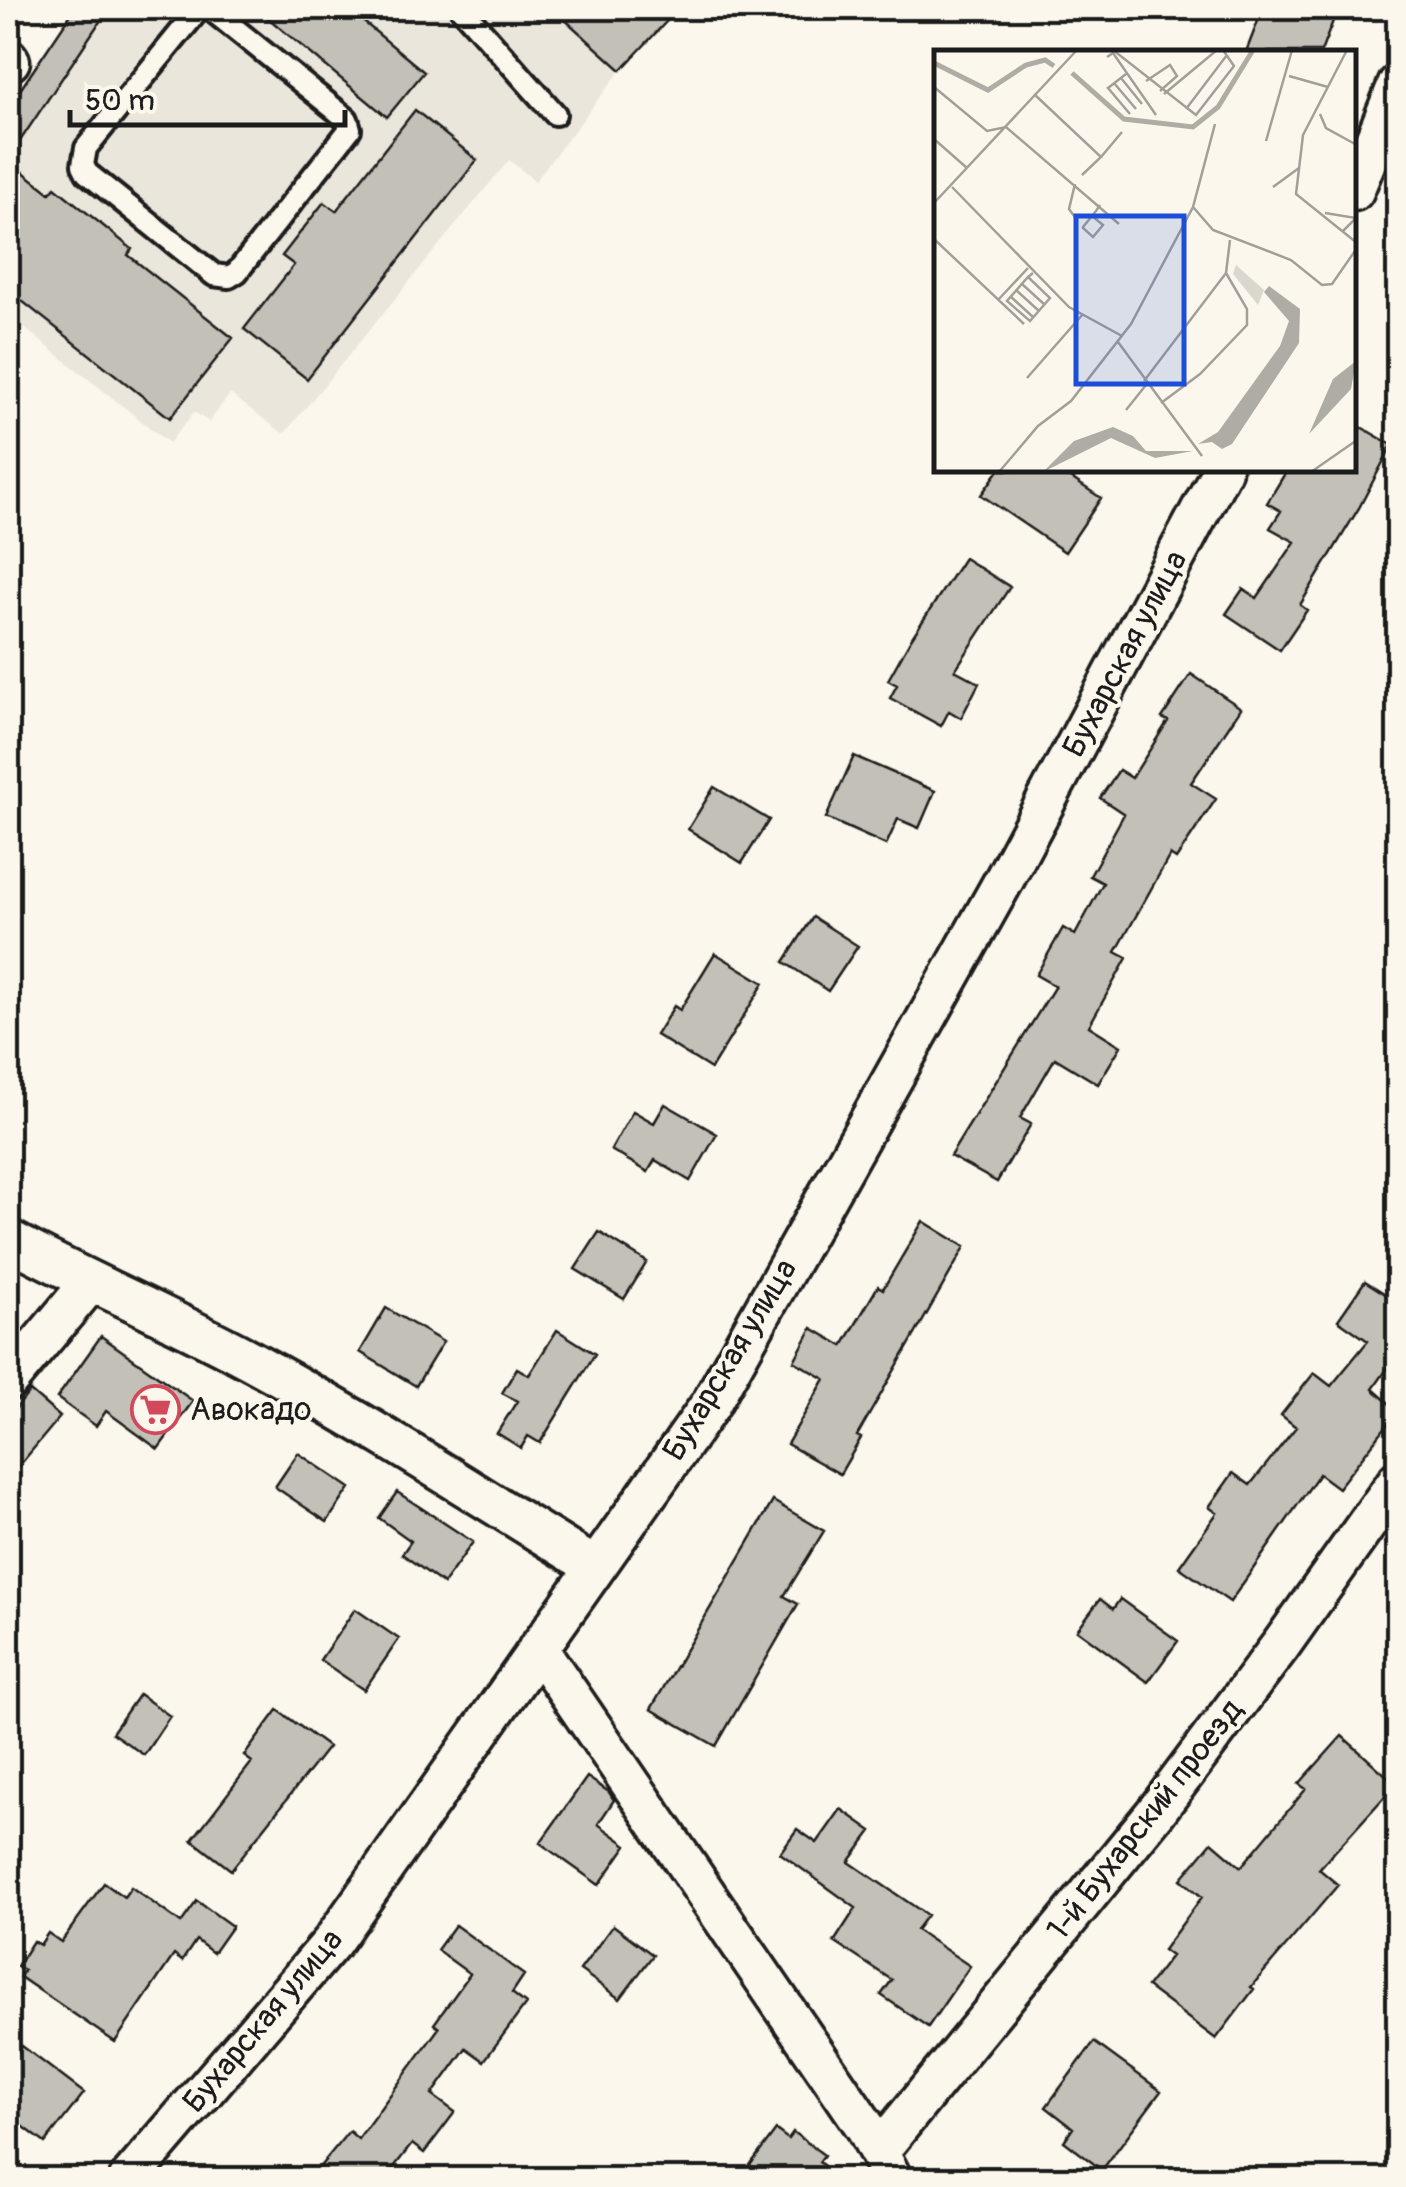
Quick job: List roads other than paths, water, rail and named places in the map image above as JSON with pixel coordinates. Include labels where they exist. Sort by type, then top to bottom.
[{"type":"street","points":[[1356,186],[1398,84]]},
{"type":"street","name":"Бухарская улица","points":[[128,2180],[332,1942],[710,1405],[1004,880],[1221,472]]},
{"type":"street","points":[[8,1240],[310,1392],[595,1567]]},
{"type":"street","points":[[8,1381],[90,1283]]},
{"type":"street","name":"1-й Бухарский проезд","points":[[886,2165],[1177,1784],[1398,1480]]},
{"type":"street","points":[[538,1648],[886,2165]]},
{"type":"lane","points":[[200,8],[86,148],[84,166],[88,174],[221,278],[237,272],[350,130],[347,119],[209,8]]},
{"type":"lane","points":[[460,8],[555,114]]},
{"type":"place","name":"Авокадо","points":[[155,1410]]}]
